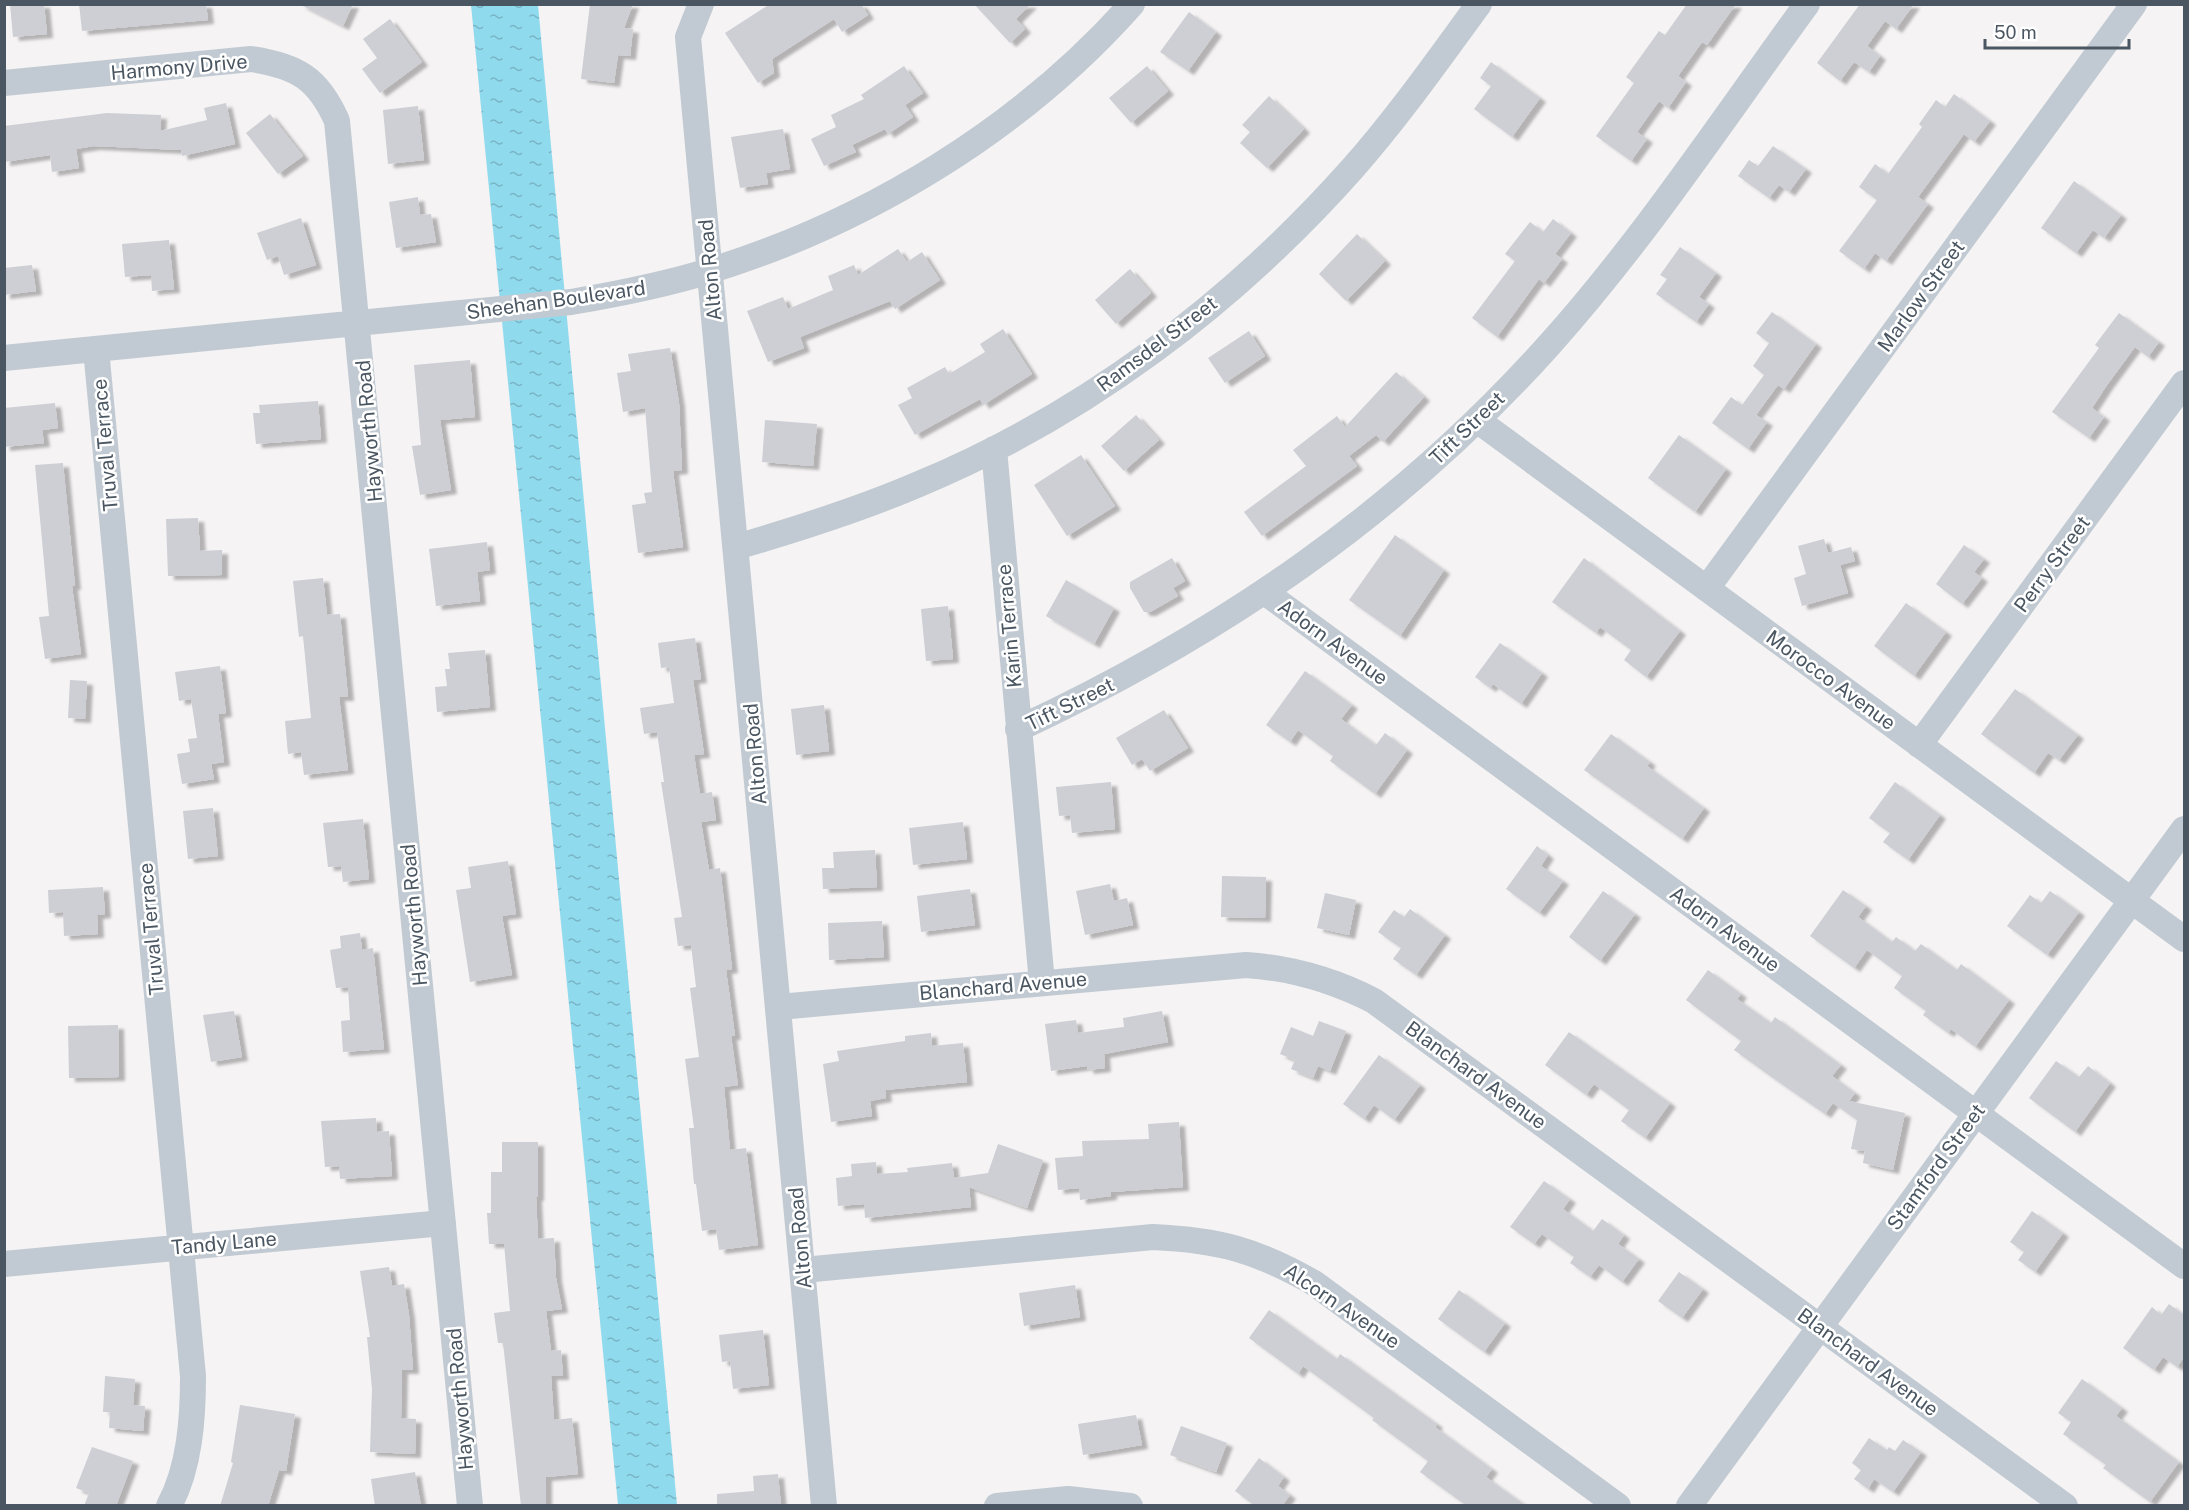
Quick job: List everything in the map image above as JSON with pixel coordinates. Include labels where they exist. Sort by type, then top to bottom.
[{"type":"street","name":"Alton Road","points":[[701,4],[688,37],[824,1506]]},
{"type":"street","name":"Sheehan Boulevard","points":[[4,358],[359,325],[572,302],[643,289],[710,271],[789,242],[853,213],[922,175],[1025,104],[1077,60],[1132,4]]},
{"type":"street","name":"Ramsdel Street","points":[[736,547],[860,508],[994,449],[1060,412],[1125,370],[1203,312],[1261,262],[1353,168],[1395,118],[1479,4]]},
{"type":"street","name":"Tift Street","points":[[1018,729],[1137,671],[1266,592],[1372,514],[1477,420],[1550,344],[1598,287],[1807,4]]},
{"type":"street","name":"Marlow Street","points":[[1707,588],[2134,4]]},
{"type":"street","name":"Harmony Drive","points":[[4,83],[251,59],[282,64],[310,81],[326,97],[337,121],[359,325]]},
{"type":"street","name":"Hayworth Road","points":[[359,325],[470,1506]]},
{"type":"street","name":"Truval Terrace","points":[[96,349],[181,1248],[193,1403],[191,1431],[181,1476],[169,1506]]},
{"type":"street","name":"Perry Street","points":[[1919,744],[2184,383]]},
{"type":"street","name":"Morocco Avenue","points":[[1477,420],[2184,939]]},
{"type":"street","name":"Karin Terrace","points":[[994,449],[1042,982]]},
{"type":"street","name":"Adorn Avenue","points":[[1266,592],[2184,1266]]},
{"type":"street","name":"Stamford Street","points":[[1689,1506],[2184,830]]},
{"type":"street","name":"Blanchard Avenue","points":[[779,1007],[1246,965],[1301,972],[1349,988],[1374,1001],[2065,1506]]},
{"type":"street","name":"Tandy Lane","points":[[4,1264],[443,1223]]},
{"type":"street","name":"Alcorn Avenue","points":[[803,1270],[1153,1238],[1199,1239],[1244,1249],[1278,1262],[1314,1283],[1618,1506]]},
{"type":"street","points":[[997,1506],[1068,1499],[1130,1506]]},
{"type":"water","points":[[471,5],[538,5],[677,1505],[618,1505]]},
{"type":"building","points":[[10,4],[44,4],[47,34],[13,37]]},
{"type":"building","points":[[79,4],[206,4],[208,20],[82,31]]},
{"type":"building","points":[[299,4],[353,4],[343,26]]},
{"type":"building","points":[[590,4],[633,4],[624,28],[633,29],[630,56],[618,55],[614,83],[581,79]]},
{"type":"building","points":[[770,4],[861,4],[868,15],[842,32],[834,19],[772,59],[774,73],[758,83],[725,33]]},
{"type":"building","points":[[974,4],[1031,4],[1016,19],[1025,29],[1010,43]]},
{"type":"building","points":[[1687,4],[1736,4],[1707,45],[1702,42],[1678,76],[1686,82],[1668,108],[1659,101],[1637,132],[1647,139],[1631,161],[1596,136],[1634,83],[1626,77],[1659,31],[1665,35]]},
{"type":"building","points":[[1860,4],[1914,4],[1896,29],[1885,21],[1867,46],[1880,56],[1869,72],[1854,62],[1840,81],[1817,63]]},
{"type":"building","points":[[1189,12],[1216,32],[1188,71],[1160,52]]},
{"type":"building","points":[[390,19],[422,62],[380,93],[362,69],[377,58],[363,39]]},
{"type":"building","points":[[1491,62],[1540,98],[1512,137],[1474,109],[1491,86],[1480,78]]},
{"type":"building","points":[[904,66],[923,93],[905,105],[913,117],[888,134],[885,129],[852,145],[856,152],[824,166],[811,139],[836,127],[831,115],[864,99],[861,95]]},
{"type":"building","points":[[1147,66],[1168,91],[1131,123],[1109,98]]},
{"type":"building","points":[[1954,94],[1990,121],[1974,142],[1964,134],[1918,197],[1928,204],[1886,261],[1875,253],[1864,269],[1839,251],[1877,200],[1859,187],[1875,164],[1888,174],[1922,127],[1919,124],[1936,100],[1945,107]]},
{"type":"building","points":[[1269,96],[1304,129],[1267,168],[1240,143],[1250,132],[1242,125]]},
{"type":"building","points":[[226,103],[235,144],[182,156],[181,150],[94,146],[76,149],[79,168],[52,172],[50,155],[4,162],[4,126],[107,113],[161,115],[160,131],[207,120],[204,108]]},
{"type":"building","points":[[418,106],[424,160],[388,164],[383,110]]},
{"type":"building","points":[[270,114],[303,156],[278,174],[246,133]]},
{"type":"building","points":[[783,129],[790,169],[766,173],[768,184],[740,188],[731,137]]},
{"type":"building","points":[[1773,146],[1806,169],[1789,192],[1779,185],[1769,198],[1738,176],[1749,160],[1758,166]]},
{"type":"building","points":[[2074,181],[2121,215],[2104,238],[2093,230],[2076,253],[2041,228]]},
{"type":"building","points":[[418,197],[420,215],[431,214],[436,242],[396,248],[389,202]]},
{"type":"building","points":[[301,218],[316,265],[284,275],[278,256],[267,260],[257,233]]},
{"type":"building","points":[[1553,219],[1571,233],[1555,254],[1562,259],[1544,283],[1539,279],[1497,337],[1472,318],[1515,261],[1505,254],[1530,222],[1543,232]]},
{"type":"building","points":[[1357,234],[1385,261],[1346,301],[1319,274]]},
{"type":"building","points":[[169,240],[174,289],[152,291],[151,275],[125,277],[122,244]]},
{"type":"building","points":[[1680,247],[1716,273],[1699,297],[1709,304],[1696,322],[1656,294],[1667,279],[1660,275]]},
{"type":"building","points":[[898,249],[907,262],[922,252],[940,280],[895,309],[890,301],[800,337],[804,348],[768,362],[747,311],[783,297],[788,309],[833,290],[828,276],[854,265],[858,275]]},
{"type":"building","points":[[32,265],[36,291],[4,295],[4,268]]},
{"type":"building","points":[[1130,269],[1151,293],[1116,324],[1095,300]]},
{"type":"building","points":[[1772,312],[1816,344],[1784,389],[1778,385],[1756,415],[1767,422],[1748,449],[1712,423],[1731,397],[1742,405],[1764,375],[1753,366],[1769,343],[1756,333]]},
{"type":"building","points":[[2119,313],[2159,342],[2148,357],[2135,347],[2107,385],[2092,408],[2104,417],[2089,438],[2052,412],[2099,348],[2095,345]]},
{"type":"building","points":[[1003,329],[1032,374],[983,405],[980,399],[915,435],[898,405],[912,398],[907,388],[945,367],[949,374],[985,352],[980,344]]},
{"type":"building","points":[[1249,331],[1265,356],[1225,383],[1208,358]]},
{"type":"building","points":[[670,348],[679,403],[682,470],[673,471],[683,547],[638,553],[632,505],[646,503],[644,493],[652,492],[645,408],[623,412],[617,373],[631,371],[628,354]]},
{"type":"building","points":[[470,360],[475,417],[440,420],[451,490],[420,495],[412,446],[421,445],[414,365]]},
{"type":"building","points":[[1396,372],[1424,397],[1383,442],[1376,435],[1349,456],[1357,466],[1262,536],[1244,512],[1306,466],[1293,450],[1337,416],[1345,427]]},
{"type":"building","points":[[318,401],[321,439],[256,444],[253,413],[260,413],[259,405]]},
{"type":"building","points":[[55,403],[58,428],[42,430],[44,443],[4,447],[4,408]]},
{"type":"building","points":[[1136,415],[1159,440],[1124,471],[1101,446]]},
{"type":"building","points":[[765,420],[817,424],[813,466],[762,462]]},
{"type":"building","points":[[1679,435],[1726,469],[1695,512],[1648,478]]},
{"type":"building","points":[[1081,455],[1115,506],[1067,536],[1034,485]]},
{"type":"building","points":[[63,463],[75,586],[72,586],[81,654],[45,659],[39,617],[49,616],[35,465]]},
{"type":"building","points":[[198,518],[200,551],[222,550],[222,575],[168,576],[166,519]]},
{"type":"building","points":[[1395,535],[1444,570],[1400,636],[1349,600]]},
{"type":"building","points":[[1824,539],[1828,553],[1851,547],[1855,561],[1840,565],[1848,593],[1802,606],[1794,578],[1806,574],[1798,546]]},
{"type":"building","points":[[487,542],[490,570],[477,572],[480,601],[436,606],[429,549]]},
{"type":"building","points":[[1964,545],[1984,559],[1974,572],[1982,578],[1962,604],[1936,584]]},
{"type":"building","points":[[1172,558],[1185,581],[1173,588],[1178,596],[1150,612],[1144,612],[1130,588],[1130,582]]},
{"type":"building","points":[[1584,558],[1680,631],[1646,677],[1624,660],[1631,650],[1600,627],[1596,633],[1552,602]]},
{"type":"building","points":[[323,578],[327,615],[340,614],[348,697],[339,697],[348,770],[304,775],[301,752],[288,754],[285,721],[311,718],[303,636],[299,637],[293,581]]},
{"type":"building","points":[[1066,580],[1114,608],[1094,644],[1046,616]]},
{"type":"building","points":[[1906,603],[1946,632],[1914,676],[1874,646]]},
{"type":"building","points":[[948,606],[953,659],[926,661],[921,609]]},
{"type":"building","points":[[695,638],[701,679],[693,680],[704,754],[694,755],[700,794],[712,792],[716,820],[701,822],[709,870],[720,868],[732,969],[726,970],[735,1036],[731,1036],[738,1085],[724,1087],[730,1150],[746,1148],[758,1245],[719,1250],[716,1229],[702,1231],[696,1184],[694,1184],[689,1128],[694,1128],[685,1059],[699,1057],[690,988],[696,987],[691,945],[678,946],[674,918],[682,917],[661,782],[664,782],[657,732],[644,734],[640,708],[674,703],[669,667],[661,668],[658,643]]},
{"type":"building","points":[[1500,643],[1542,673],[1521,704],[1493,684],[1490,688],[1475,677]]},
{"type":"building","points":[[485,650],[490,707],[437,712],[435,687],[447,686],[445,669],[450,669],[448,653]]},
{"type":"building","points":[[220,666],[226,713],[218,714],[224,762],[211,764],[214,779],[182,784],[177,754],[190,752],[188,739],[197,738],[191,699],[179,701],[175,672]]},
{"type":"building","points":[[1305,671],[1352,705],[1341,719],[1376,745],[1385,733],[1407,750],[1375,794],[1330,761],[1333,756],[1298,730],[1290,742],[1266,725]]},
{"type":"building","points":[[70,680],[87,681],[85,719],[68,718]]},
{"type":"building","points":[[2015,689],[2078,735],[2059,760],[2048,753],[2034,773],[1981,734]]},
{"type":"building","points":[[824,705],[829,751],[796,755],[791,709]]},
{"type":"building","points":[[1164,710],[1188,748],[1150,771],[1142,759],[1132,765],[1116,738]]},
{"type":"building","points":[[1611,734],[1650,762],[1647,766],[1704,808],[1682,839],[1584,770]]},
{"type":"building","points":[[1111,782],[1115,829],[1072,833],[1070,815],[1059,816],[1056,787]]},
{"type":"building","points":[[1895,782],[1940,815],[1908,860],[1883,842],[1890,833],[1869,818]]},
{"type":"building","points":[[213,808],[218,856],[188,859],[183,811]]},
{"type":"building","points":[[363,819],[369,879],[343,882],[341,866],[328,867],[323,823]]},
{"type":"building","points":[[963,822],[967,859],[913,865],[909,828]]},
{"type":"building","points":[[1537,846],[1548,855],[1541,866],[1563,881],[1539,913],[1506,889]]},
{"type":"building","points":[[875,850],[877,887],[823,889],[822,868],[834,868],[833,852]]},
{"type":"building","points":[[508,861],[516,914],[502,916],[512,975],[470,982],[456,890],[471,888],[468,867]]},
{"type":"building","points":[[1222,876],[1266,877],[1265,918],[1221,917]]},
{"type":"building","points":[[1110,884],[1114,901],[1127,898],[1133,925],[1085,935],[1076,891]]},
{"type":"building","points":[[103,887],[105,914],[97,915],[98,934],[64,936],[63,912],[49,913],[48,890]]},
{"type":"building","points":[[970,889],[975,925],[921,932],[917,896]]},
{"type":"building","points":[[1843,890],[1866,906],[1858,917],[1892,942],[1896,937],[1915,951],[1921,944],[1957,970],[1961,964],[2009,1000],[1975,1047],[1951,1029],[1948,1033],[1923,1015],[1926,1011],[1894,988],[1902,976],[1867,950],[1854,968],[1810,936]]},
{"type":"building","points":[[1603,891],[1635,914],[1600,961],[1569,937]]},
{"type":"building","points":[[2050,891],[2079,912],[2047,955],[2007,926],[2030,895],[2041,903]]},
{"type":"building","points":[[1325,893],[1356,900],[1349,935],[1317,928]]},
{"type":"building","points":[[1410,909],[1445,935],[1416,975],[1393,959],[1401,948],[1378,932],[1394,910],[1404,917]]},
{"type":"building","points":[[882,921],[884,957],[829,960],[828,923]]},
{"type":"building","points":[[360,933],[362,950],[373,948],[384,1049],[343,1052],[341,1021],[350,1020],[348,987],[336,988],[330,950],[341,948],[340,936]]},
{"type":"building","points":[[1708,970],[1741,994],[1737,999],[1771,1023],[1775,1017],[1841,1065],[1832,1076],[1855,1093],[1849,1101],[1905,1113],[1893,1170],[1863,1163],[1865,1151],[1851,1149],[1857,1120],[1833,1103],[1825,1114],[1773,1078],[1734,1050],[1741,1041],[1686,1000]]},
{"type":"building","points":[[234,1011],[242,1057],[211,1062],[203,1015]]},
{"type":"building","points":[[1162,1011],[1168,1042],[1104,1054],[1105,1068],[1088,1070],[1087,1066],[1051,1071],[1045,1024],[1076,1020],[1078,1033],[1124,1027],[1123,1018]]},
{"type":"building","points":[[1319,1021],[1346,1031],[1330,1071],[1318,1066],[1313,1078],[1291,1069],[1295,1060],[1280,1054],[1291,1027],[1313,1036]]},
{"type":"building","points":[[118,1025],[119,1077],[69,1078],[68,1026]]},
{"type":"building","points":[[1569,1032],[1670,1103],[1645,1138],[1621,1121],[1629,1110],[1594,1084],[1586,1095],[1545,1065]]},
{"type":"building","points":[[931,1033],[932,1046],[963,1043],[967,1082],[885,1090],[886,1098],[870,1101],[872,1116],[831,1122],[823,1064],[839,1061],[837,1051],[905,1041],[905,1036]]},
{"type":"building","points":[[1379,1055],[1420,1085],[1394,1120],[1374,1105],[1364,1119],[1343,1104]]},
{"type":"building","points":[[2056,1061],[2079,1077],[2088,1066],[2110,1083],[2075,1132],[2029,1098]]},
{"type":"building","points":[[376,1118],[377,1132],[389,1131],[392,1176],[340,1179],[339,1166],[325,1167],[321,1121]]},
{"type":"building","points":[[1179,1122],[1183,1187],[1111,1192],[1111,1196],[1080,1200],[1079,1188],[1058,1190],[1055,1158],[1083,1156],[1082,1141],[1149,1139],[1148,1124]]},
{"type":"building","points":[[502,1142],[538,1142],[538,1197],[536,1197],[538,1239],[554,1238],[556,1278],[562,1309],[546,1311],[551,1351],[561,1350],[563,1376],[551,1376],[554,1420],[572,1418],[578,1474],[546,1477],[546,1506],[521,1506],[503,1343],[498,1343],[494,1313],[510,1311],[504,1244],[489,1244],[487,1213],[491,1213],[491,1172],[502,1172]]},
{"type":"building","points":[[998,1144],[1043,1160],[1027,1208],[969,1187],[971,1207],[865,1218],[864,1204],[838,1206],[836,1178],[852,1176],[851,1164],[876,1162],[877,1174],[908,1172],[907,1168],[952,1163],[954,1178],[988,1173]]},
{"type":"building","points":[[1544,1181],[1570,1199],[1563,1209],[1593,1231],[1602,1219],[1624,1235],[1618,1244],[1639,1259],[1622,1282],[1599,1265],[1590,1277],[1570,1263],[1574,1257],[1542,1234],[1534,1244],[1510,1227]]},
{"type":"building","points":[[2032,1211],[2063,1233],[2035,1272],[2018,1260],[2024,1252],[2010,1242]]},
{"type":"building","points":[[389,1267],[392,1286],[404,1284],[409,1315],[413,1370],[402,1370],[401,1418],[416,1419],[415,1454],[370,1452],[372,1389],[367,1337],[370,1337],[360,1271]]},
{"type":"building","points":[[1679,1272],[1703,1289],[1682,1318],[1658,1301]]},
{"type":"building","points":[[1075,1285],[1080,1317],[1024,1326],[1019,1293]]},
{"type":"building","points":[[1459,1290],[1505,1323],[1484,1352],[1438,1319]]},
{"type":"building","points":[[2169,1304],[2184,1315],[2184,1357],[2177,1367],[2163,1357],[2154,1370],[2123,1348],[2152,1307],[2161,1315]]},
{"type":"building","points":[[1269,1310],[1337,1359],[1340,1354],[1437,1424],[1435,1427],[1492,1469],[1486,1477],[1526,1506],[1467,1506],[1420,1472],[1428,1461],[1372,1420],[1374,1418],[1303,1366],[1298,1374],[1249,1338]]},
{"type":"building","points":[[763,1330],[769,1385],[733,1389],[730,1361],[722,1362],[719,1335]]},
{"type":"building","points":[[105,1376],[135,1379],[133,1405],[145,1406],[143,1431],[109,1428],[110,1412],[103,1412]]},
{"type":"building","points":[[2082,1379],[2122,1408],[2116,1416],[2179,1462],[2150,1502],[2103,1468],[2106,1465],[2063,1434],[2071,1422],[2058,1413]]},
{"type":"building","points":[[240,1405],[295,1414],[286,1471],[279,1470],[268,1506],[220,1506],[233,1463],[231,1462]]},
{"type":"building","points":[[1136,1415],[1142,1445],[1083,1455],[1078,1424]]},
{"type":"building","points":[[1181,1426],[1227,1443],[1216,1472],[1170,1455]]},
{"type":"building","points":[[1869,1438],[1887,1450],[1889,1447],[1895,1451],[1903,1440],[1921,1452],[1893,1492],[1874,1479],[1868,1489],[1854,1479],[1861,1470],[1852,1463]]},
{"type":"building","points":[[92,1447],[133,1461],[116,1506],[84,1506],[89,1493],[76,1488]]},
{"type":"building","points":[[1259,1458],[1284,1477],[1278,1486],[1290,1495],[1282,1506],[1255,1506],[1235,1491]]},
{"type":"building","points":[[415,1472],[421,1506],[375,1506],[371,1479]]},
{"type":"building","points":[[778,1474],[781,1506],[717,1506],[717,1494],[754,1491],[753,1476]]}]
